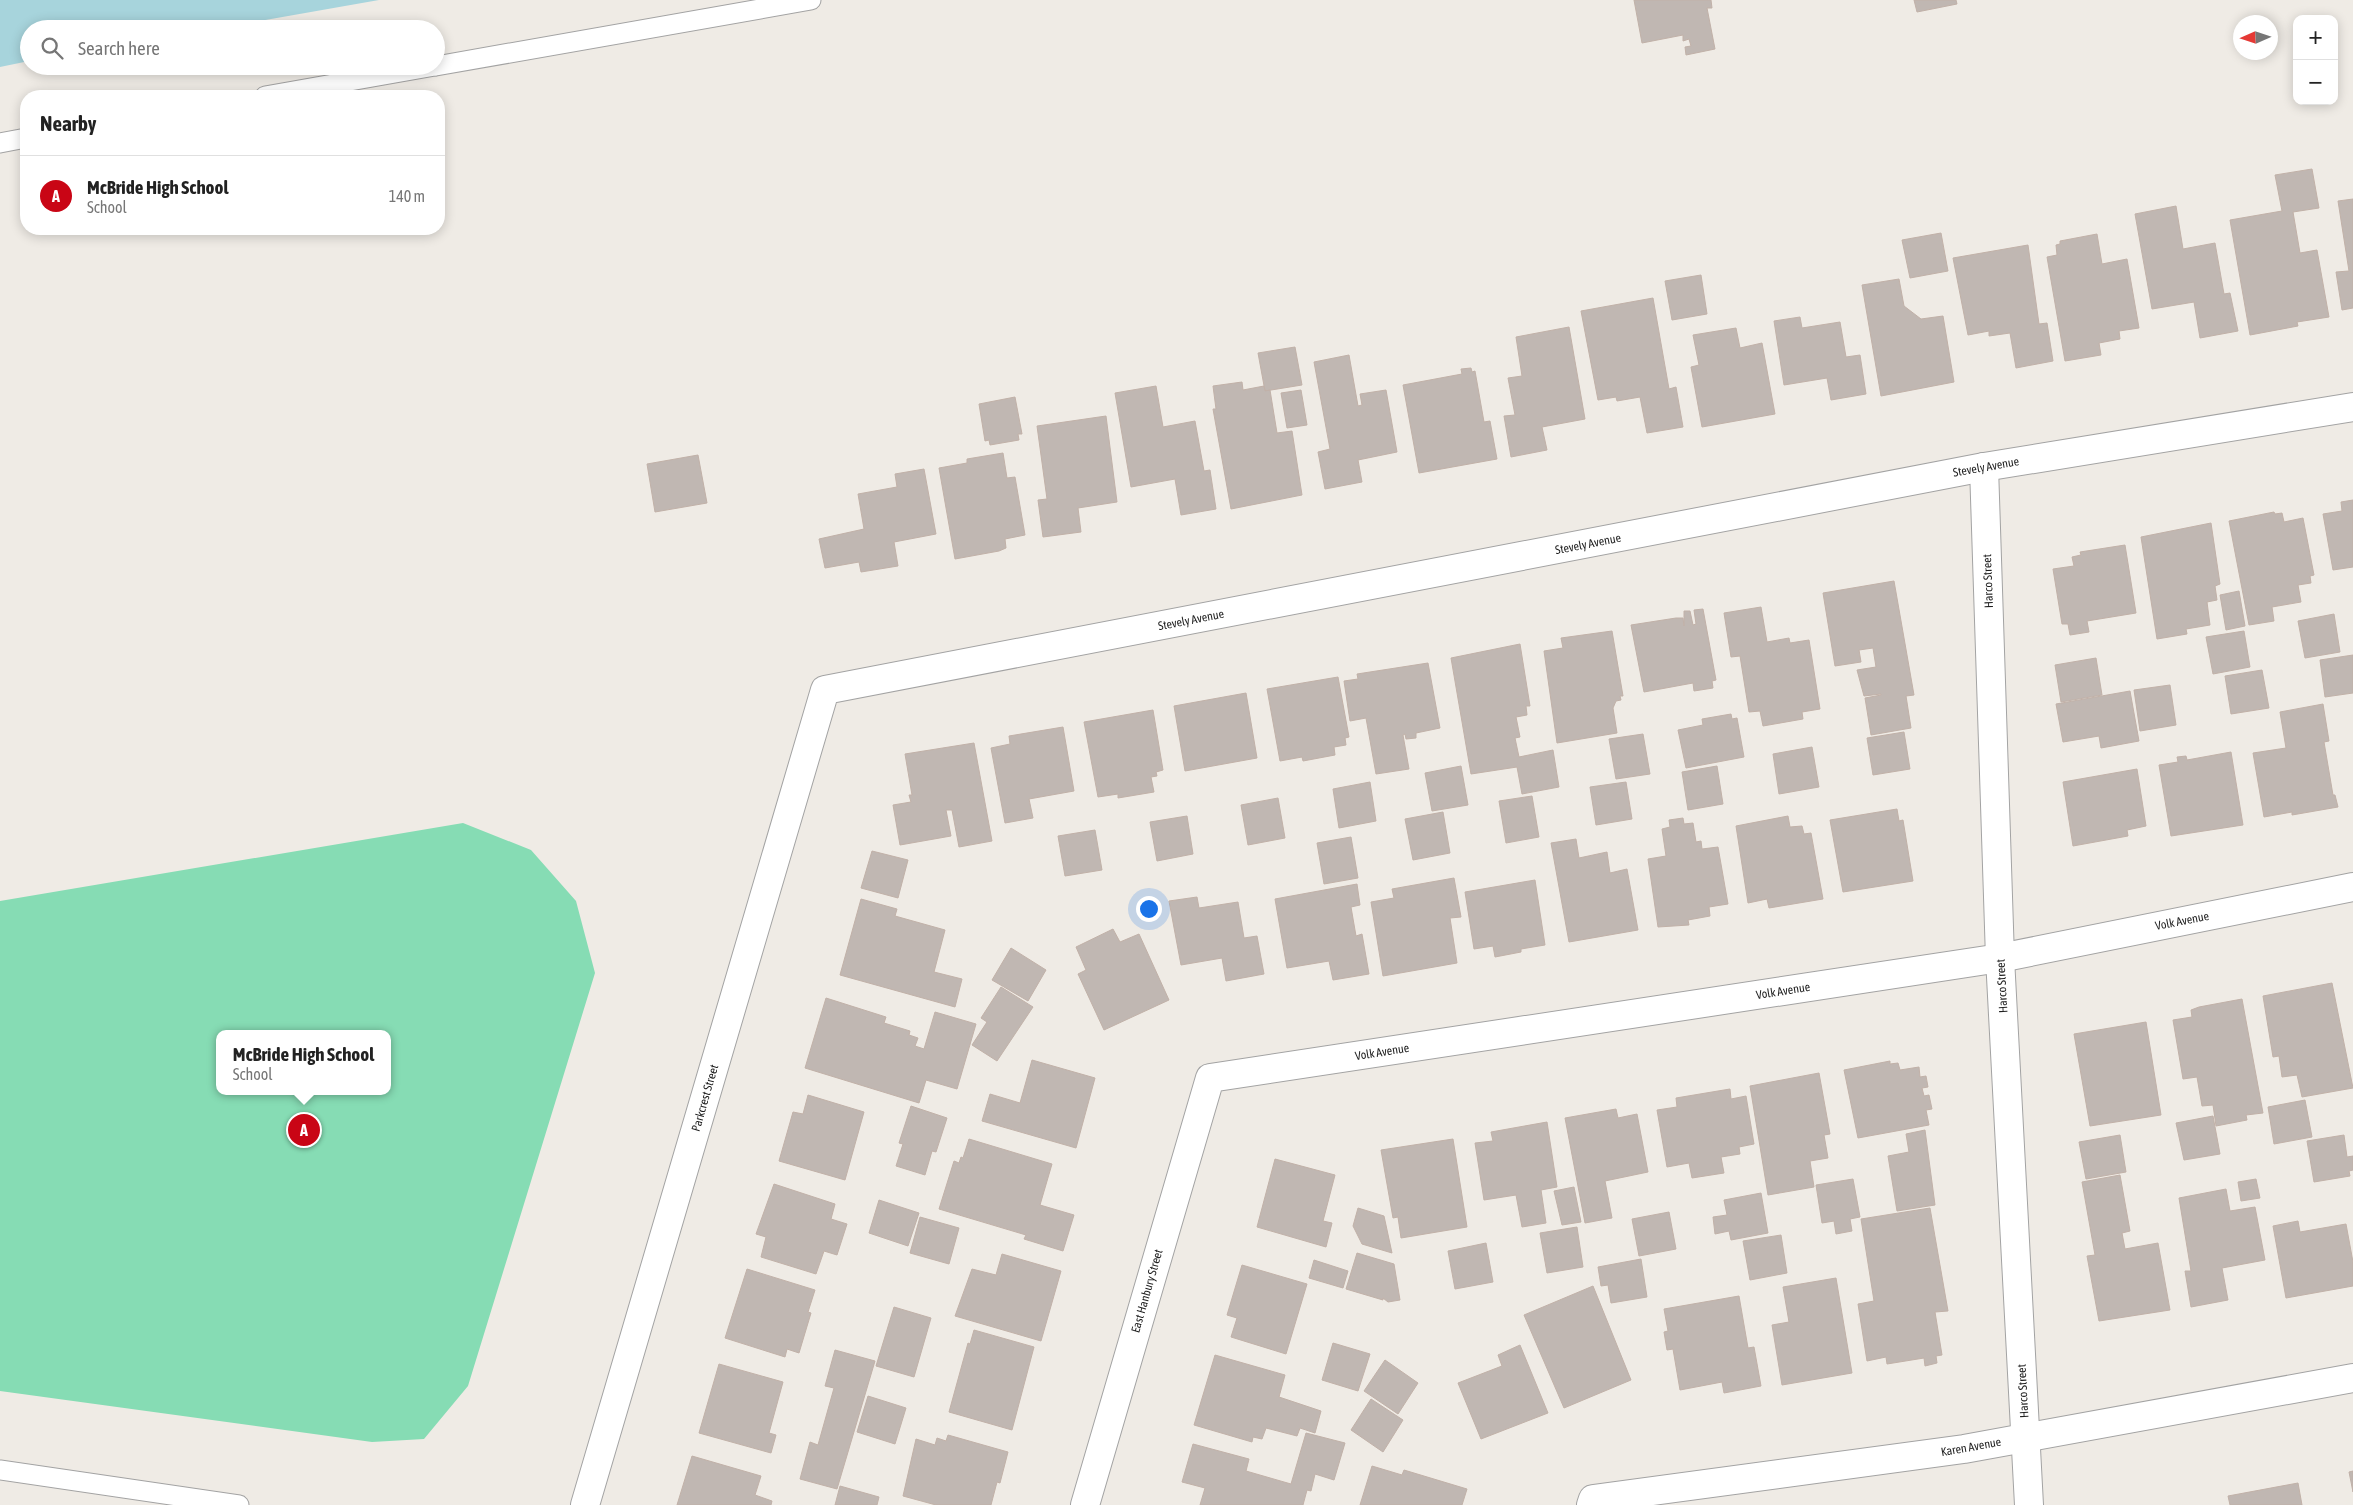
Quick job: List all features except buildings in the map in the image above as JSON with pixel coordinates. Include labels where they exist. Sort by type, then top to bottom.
[{"type":"street","name":"Stevely Avenue","points":[[825,690],[1984,467],[2353,406]]},
{"type":"street","name":"Harco Street","points":[[1984,467],[2000,958],[2029,1505]]},
{"type":"street","name":"Parkcrest Street","points":[[585,1505],[825,690]]},
{"type":"street","name":"Volk Avenue","points":[[1210,1078],[2000,958],[2353,886]]},
{"type":"street","name":"East Hanbury Street","points":[[1085,1505],[1210,1078]]},
{"type":"street","name":"Karen Avenue","points":[[1591,1505],[1593,1499],[1964,1449],[2353,1378]]},
{"type":"lane","points":[[445,64],[811,0]]},
{"type":"lane","points":[[298,90],[384,75]]},
{"type":"lane","points":[[0,143],[20,139]]},
{"type":"lane","points":[[0,1470],[239,1505]]},
{"type":"green space","points":[[463,823],[531,850],[576,901],[595,973],[468,1386],[424,1439],[372,1442],[0,1391],[0,901]]},
{"type":"water","points":[[0,0],[379,0],[266,20],[20,20],[20,63],[0,67]]},
{"type":"place","name":"McBride High School","points":[[304,1130]]}]
